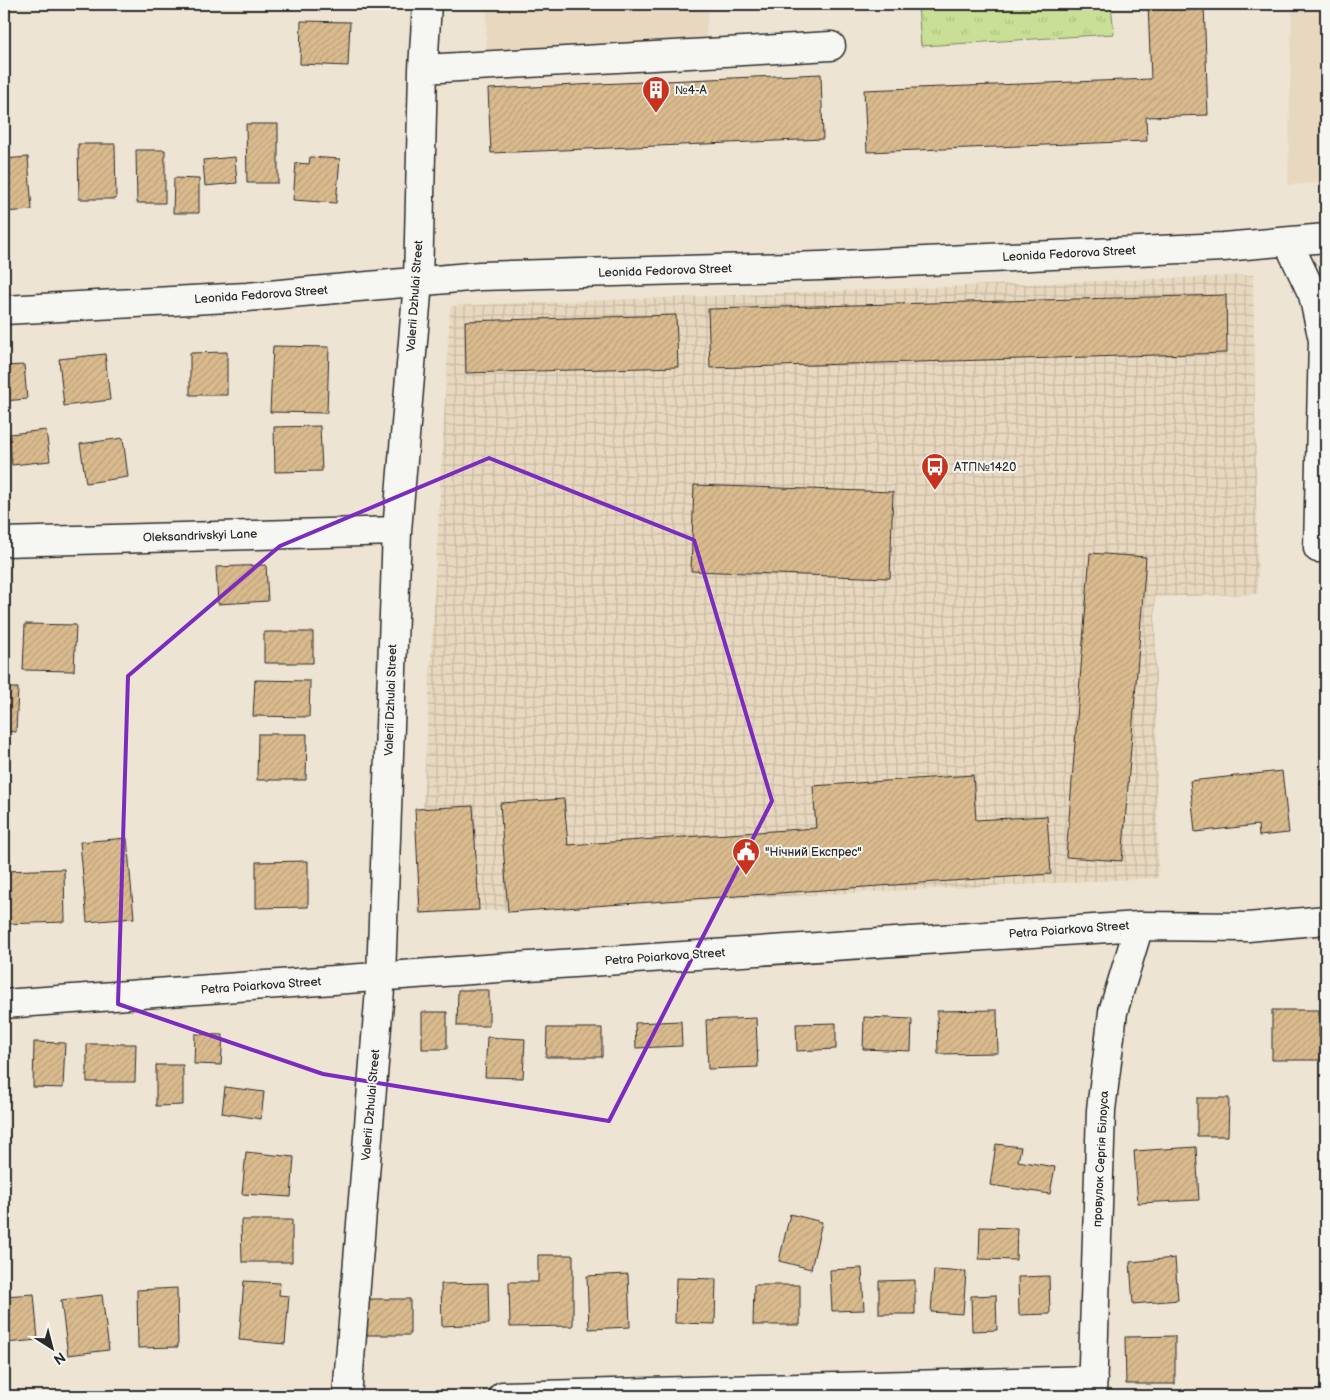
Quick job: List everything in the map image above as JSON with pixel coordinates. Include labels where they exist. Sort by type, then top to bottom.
[{"type":"street","name":"Valerii Dzhulai Street","points":[[347,1396],[381,977],[397,531],[418,282],[423,69],[427,4]]},
{"type":"street","points":[[423,69],[831,46]]},
{"type":"street","name":"Leonida Fedorova Street","points":[[4,310],[247,297],[480,276],[839,265],[1223,247],[1326,238]]},
{"type":"street","points":[[1288,242],[1313,295],[1323,340],[1318,548]]},
{"type":"street","name":"Oleksandrivskyi Lane","points":[[4,542],[397,531]]},
{"type":"street","name":"Petra Poiarkova Street","points":[[4,1004],[1139,926],[1248,926],[1326,920]]},
{"type":"street","name":"провулок Сергія Білоуса","points":[[1093,1388],[1101,1110],[1113,1012],[1139,926]]},
{"type":"street","points":[[503,1396],[1093,1388]]},
{"type":"highlighted area","points":[[489,458],[694,540],[772,801],[609,1121],[323,1074],[118,1004],[128,676],[280,546]]},
{"type":"shaded area","points":[[487,4],[709,4],[705,45],[486,51]]},
{"type":"shaded area","points":[[1292,4],[1326,4],[1326,182],[1288,185]]},
{"type":"shaded area","points":[[1253,275],[1258,594],[1155,597],[1158,878],[417,914],[450,306]]},
{"type":"green space","points":[[918,4],[1111,4],[1114,34],[921,46]]},
{"type":"building","points":[[1148,4],[1204,4],[1208,115],[1146,117],[1147,141],[867,152],[864,90],[1151,79]]},
{"type":"building","points":[[301,21],[350,22],[348,66],[300,64]]},
{"type":"building","name":"№4-А","points":[[821,74],[823,139],[491,153],[488,89]]},
{"type":"building","points":[[246,124],[278,124],[278,183],[247,183]]},
{"type":"building","points":[[78,144],[115,144],[116,199],[79,199]]},
{"type":"building","points":[[136,150],[165,150],[165,203],[137,203]]},
{"type":"building","points":[[28,157],[32,210],[4,212],[4,159]]},
{"type":"building","points":[[235,157],[237,183],[205,186],[203,160]]},
{"type":"building","points":[[310,157],[340,159],[336,203],[293,200],[296,163],[309,164]]},
{"type":"building","points":[[174,178],[199,179],[199,213],[173,213]]},
{"type":"building","points":[[1226,295],[1227,353],[710,368],[708,309]]},
{"type":"building","points":[[676,315],[678,367],[466,373],[465,321]]},
{"type":"building","points":[[273,346],[329,347],[327,413],[270,412]]},
{"type":"building","points":[[227,352],[227,395],[190,395],[190,353]]},
{"type":"building","points":[[105,354],[110,400],[64,406],[59,359]]},
{"type":"building","points":[[24,365],[27,399],[4,401],[4,366]]},
{"type":"building","points":[[320,426],[322,471],[275,472],[274,427]]},
{"type":"building","points":[[46,430],[50,461],[12,465],[9,434]]},
{"type":"building","points":[[123,438],[128,477],[86,483],[80,444]]},
{"type":"building","points":[[694,485],[893,492],[890,578],[691,571]]},
{"type":"building","points":[[1090,553],[1146,557],[1122,861],[1066,857]]},
{"type":"building","points":[[266,565],[268,601],[218,604],[216,567]]},
{"type":"building","points":[[25,624],[76,625],[74,671],[23,670]]},
{"type":"building","points":[[264,632],[313,632],[313,663],[264,663]]},
{"type":"building","points":[[255,680],[310,681],[309,717],[253,716]]},
{"type":"building","points":[[4,688],[18,688],[16,732],[4,731]]},
{"type":"building","points":[[258,734],[307,734],[306,780],[257,780]]},
{"type":"building","points":[[1326,743],[1326,786],[1320,785]]},
{"type":"building","points":[[1282,771],[1289,833],[1259,836],[1258,825],[1195,832],[1190,781]]},
{"type":"building","points":[[973,775],[976,820],[1047,816],[1051,874],[508,912],[500,803],[564,799],[568,845],[816,828],[813,786]]},
{"type":"building","points":[[473,806],[479,910],[420,913],[415,809]]},
{"type":"building","points":[[127,838],[134,918],[87,922],[80,842]]},
{"type":"building","points":[[308,861],[308,907],[256,908],[256,862]]},
{"type":"building","points":[[64,869],[65,922],[4,924],[4,871]]},
{"type":"building","points":[[1323,953],[1326,953],[1326,994],[1324,995]]},
{"type":"building","points":[[458,990],[489,990],[489,1026],[457,1026]]},
{"type":"building","points":[[997,1010],[998,1053],[938,1054],[937,1011]]},
{"type":"building","points":[[1272,1010],[1319,1010],[1319,1037],[1326,1038],[1326,1060],[1272,1060]]},
{"type":"building","points":[[422,1012],[447,1012],[447,1049],[422,1049]]},
{"type":"building","points":[[864,1017],[912,1019],[911,1051],[863,1049]]},
{"type":"building","points":[[756,1018],[758,1067],[708,1069],[706,1020]]},
{"type":"building","points":[[681,1021],[682,1046],[636,1048],[635,1023]]},
{"type":"building","points":[[836,1023],[836,1049],[797,1051],[796,1024]]},
{"type":"building","points":[[547,1028],[602,1028],[602,1057],[546,1057]]},
{"type":"building","points":[[195,1034],[223,1035],[221,1065],[194,1064]]},
{"type":"building","points":[[487,1037],[525,1039],[523,1078],[485,1077]]},
{"type":"building","points":[[34,1042],[65,1043],[63,1088],[33,1087]]},
{"type":"building","points":[[87,1044],[136,1044],[135,1082],[87,1082]]},
{"type":"building","points":[[156,1065],[183,1065],[183,1105],[156,1106]]},
{"type":"building","points":[[225,1087],[264,1092],[261,1119],[222,1113]]},
{"type":"building","points":[[1197,1098],[1229,1098],[1228,1136],[1197,1136]]},
{"type":"building","points":[[996,1144],[1021,1147],[1018,1161],[1055,1167],[1050,1194],[990,1185]]},
{"type":"building","points":[[1196,1147],[1199,1200],[1138,1203],[1134,1151]]},
{"type":"building","points":[[246,1152],[294,1157],[291,1197],[242,1194]]},
{"type":"building","points":[[790,1214],[822,1222],[811,1269],[779,1261]]},
{"type":"building","points":[[241,1220],[292,1220],[292,1262],[242,1262]]},
{"type":"building","points":[[980,1227],[1017,1228],[1016,1260],[979,1259]]},
{"type":"building","points":[[538,1255],[573,1255],[573,1326],[510,1327],[509,1282],[538,1282]]},
{"type":"building","points":[[1175,1258],[1178,1300],[1133,1304],[1130,1262]]},
{"type":"building","points":[[862,1268],[864,1310],[832,1311],[830,1270]]},
{"type":"building","points":[[934,1270],[966,1272],[963,1314],[931,1312]]},
{"type":"building","points":[[628,1274],[630,1327],[589,1329],[587,1276]]},
{"type":"building","points":[[1049,1276],[1050,1314],[1019,1315],[1018,1277]]},
{"type":"building","points":[[676,1278],[716,1279],[715,1324],[675,1323]]},
{"type":"building","points":[[915,1280],[915,1314],[879,1314],[879,1281]]},
{"type":"building","points":[[244,1281],[280,1283],[279,1295],[289,1296],[285,1344],[239,1340]]},
{"type":"building","points":[[488,1283],[489,1324],[442,1326],[441,1284]]},
{"type":"building","points":[[754,1285],[800,1285],[800,1325],[753,1325]]},
{"type":"building","points":[[177,1288],[178,1347],[138,1348],[137,1290]]},
{"type":"building","points":[[34,1294],[38,1340],[5,1343],[4,1296]]},
{"type":"building","points":[[102,1295],[109,1350],[68,1355],[61,1300]]},
{"type":"building","points":[[996,1295],[997,1330],[972,1331],[971,1296]]},
{"type":"building","points":[[366,1299],[410,1299],[410,1335],[366,1335]]},
{"type":"building","points":[[1175,1336],[1175,1384],[1126,1384],[1125,1337]]},
{"type":"place","name":"№4-А","points":[[656,114]]},
{"type":"place","name":"АТП№1420","points":[[935,491]]},
{"type":"place","name":"\"Нічний Експрес\"","points":[[746,876]]}]
